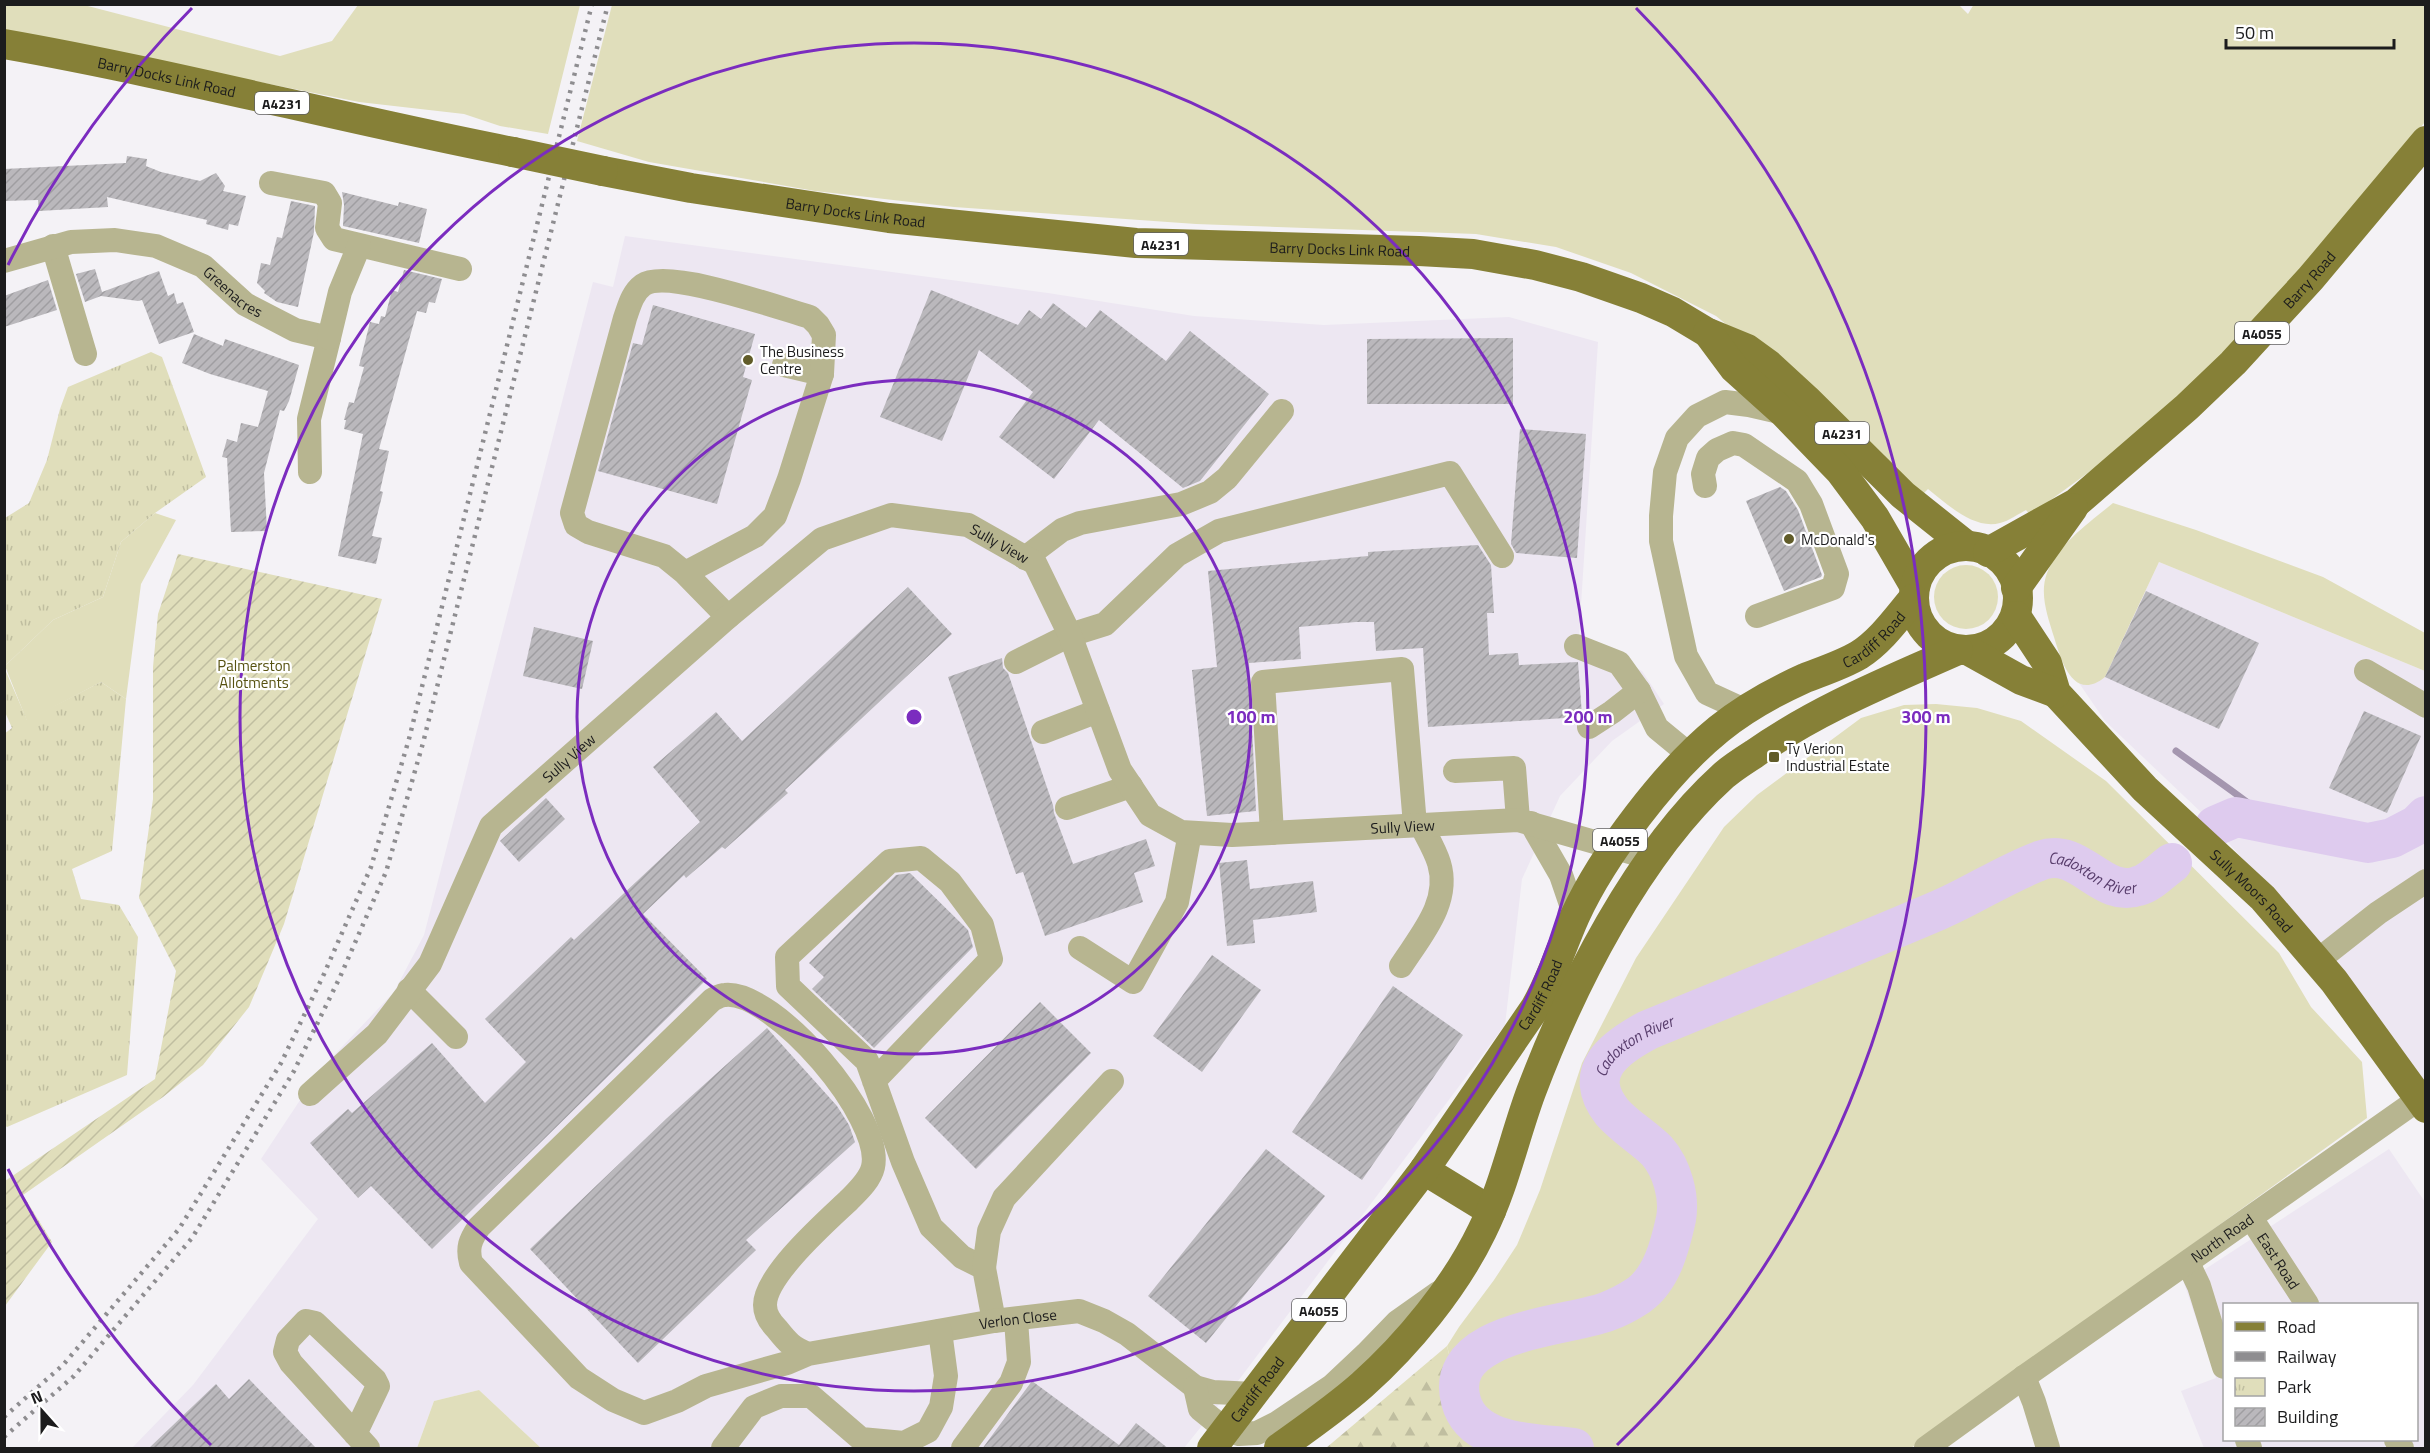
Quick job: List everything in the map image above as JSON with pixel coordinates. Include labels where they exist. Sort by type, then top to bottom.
[{"type":"main road","name":"Barry Docks Link Road","points":[[4,44],[154,73],[281,103],[603,171],[691,188],[889,218],[1136,243],[1419,251],[1473,254],[1535,265],[1581,277],[1663,307],[1708,333],[1747,349],[1769,365],[1903,495],[1977,549]]},
{"type":"main road","name":"Barry Road","points":[[1977,549],[2076,503],[2187,407],[2233,363],[2311,278],[2426,141]]},
{"type":"main road","name":"Barry Docks Link Road","points":[[1708,333],[1734,368],[1784,413],[1839,471],[1875,518],[1914,593]]},
{"type":"main road","name":"Barry Road","points":[[2016,602],[2076,503]]},
{"type":"main road","points":[[1954,548],[1977,549],[2006,566],[2016,602],[2008,629],[1998,639],[1988,645],[1962,650],[1946,646],[1928,633],[1916,612],[1914,593],[1918,577],[1928,562],[1940,553],[1954,548]]},
{"type":"main road","name":"Cardiff Road","points":[[1219,1439],[1424,1170],[1535,1008],[1546,989],[1575,916],[1615,848],[1671,777],[1716,731],[1744,710],[1776,692],[1859,655],[1876,641],[1914,593]]},
{"type":"main road","name":"Sully Moors Road","points":[[2016,602],[2047,663],[2056,693],[2145,789],[2263,898],[2355,1008],[2422,1103]]},
{"type":"main road","name":"Cardiff Road","points":[[1279,1449],[1359,1387],[1393,1356],[1448,1286],[1471,1251],[1491,1210],[1540,1068],[1572,998],[1619,911],[1679,822],[1725,774],[1768,744],[1851,697],[1962,650]]},
{"type":"main road","name":"Sully Moors Road","points":[[1962,650],[2021,680],[2056,693]]},
{"type":"main road","points":[[1424,1170],[1491,1210]]},
{"type":"street","points":[[271,183],[324,193],[330,203],[327,228],[334,239],[460,269]]},
{"type":"street","name":"Greenacres","points":[[4,261],[71,242],[115,240],[156,246],[203,266],[245,304],[295,330],[329,338]]},
{"type":"street","points":[[53,246],[85,354]]},
{"type":"street","points":[[310,472],[309,419],[340,292],[359,246]]},
{"type":"street","points":[[685,573],[755,536],[775,516],[822,374],[824,335],[810,317],[688,283],[662,279],[642,286],[633,295],[615,348],[572,513],[576,525],[588,532],[664,556],[685,573],[728,617]]},
{"type":"street","points":[[784,365],[822,374]]},
{"type":"street","points":[[1744,710],[1707,693],[1686,656],[1661,541],[1665,472],[1677,438],[1697,416],[1725,402],[1784,413]]},
{"type":"street","points":[[1025,558],[1062,530],[1080,523],[1181,504],[1210,492],[1227,478],[1282,411]]},
{"type":"street","points":[[1705,486],[1703,474],[1708,458],[1717,450],[1732,443],[1744,445],[1797,481],[1811,504],[1837,574],[1833,588],[1757,616]]},
{"type":"street","points":[[1016,662],[1070,635],[1105,624],[1177,555],[1219,531],[1450,473],[1502,556]]},
{"type":"street","name":"Sully View","points":[[310,1094],[377,1034],[430,964],[491,826],[728,617],[822,539],[891,515],[968,525],[1035,563],[1070,635],[1119,770],[1150,815],[1181,832],[1232,835],[1524,822],[1633,853],[1659,849]]},
{"type":"street","points":[[1576,646],[1619,663],[1639,691],[1657,728],[1691,756]]},
{"type":"street","points":[[1272,833],[1263,682],[1402,669],[1418,825],[1439,864],[1442,881],[1439,900],[1433,916],[1401,966]]},
{"type":"street","points":[[2366,671],[2426,706]]},
{"type":"street","points":[[1589,727],[1639,691]]},
{"type":"street","points":[[1043,732],[1098,711]]},
{"type":"street","points":[[1455,771],[1514,768],[1524,822],[1561,875],[1575,916]]},
{"type":"street","points":[[1067,808],[1131,786]]},
{"type":"street","points":[[1080,948],[1133,982],[1177,902],[1190,833]]},
{"type":"street","points":[[874,1081],[991,959],[982,925],[950,882],[921,858],[890,861],[787,957],[788,986],[867,1061],[874,1081],[903,1162],[931,1227],[962,1257],[984,1268]]},
{"type":"street","points":[[2317,961],[2378,913],[2426,881]]},
{"type":"street","points":[[409,990],[456,1037]]},
{"type":"street","name":"Verlon Close","points":[[814,1353],[792,1347],[769,1320],[765,1305],[769,1288],[793,1254],[865,1184],[873,1168],[873,1152],[857,1108],[825,1064],[772,1012],[736,995],[723,994],[712,1000],[479,1227],[470,1239],[468,1252],[471,1263],[579,1378],[613,1400],[644,1413],[677,1401],[706,1386],[788,1363],[814,1353],[940,1331],[1079,1311],[1127,1334],[1195,1387],[1213,1392],[1254,1394]]},
{"type":"street","points":[[963,1449],[1011,1383],[1019,1362],[984,1268],[989,1231],[1004,1198],[1112,1081]]},
{"type":"street","name":"North Road","points":[[1926,1449],[2024,1377],[2251,1218],[2422,1103]]},
{"type":"street","name":"East Road","points":[[2251,1218],[2306,1303]]},
{"type":"street","points":[[2188,1263],[2199,1286],[2223,1364]]},
{"type":"street","points":[[1195,1387],[1200,1409],[1219,1439],[1239,1434],[1257,1433],[1277,1423],[1332,1386],[1397,1322],[1448,1286]]},
{"type":"street","points":[[723,1449],[754,1407],[781,1396],[811,1396],[861,1439],[904,1443],[928,1431],[941,1407],[946,1376],[940,1331]]},
{"type":"street","points":[[2024,1377],[2048,1449]]},
{"type":"shaded area","points":[[625,236],[1048,293],[1194,316],[1324,325],[1509,317],[1598,342],[1579,636],[1642,671],[1664,704],[1612,741],[1560,796],[1522,879],[1505,1025],[1241,1377],[1184,1448],[541,1448],[479,1390],[434,1401],[417,1448],[132,1448],[193,1385],[318,1219],[261,1159],[320,1070],[394,992],[424,935],[593,282],[613,287]]},
{"type":"shaded area","points":[[2159,562],[2425,671],[2425,1087],[2336,965],[2204,815],[2105,721],[2079,683],[2087,685],[2105,677]]},
{"type":"shaded area","points":[[2389,1149],[2425,1202],[2425,1448],[2204,1448],[2181,1391],[2216,1378],[2184,1283]]},
{"type":"green space","points":[[1958,4],[1968,14],[1974,4],[2425,5],[2425,122],[2316,253],[2227,353],[2118,451],[2030,515],[2026,510],[2003,522],[1990,524],[1980,523],[1961,514],[1928,489],[1922,495],[1828,408],[1716,316],[1631,273],[1556,247],[1476,234],[1196,224],[954,207],[815,191],[649,162],[577,141],[612,5]]},
{"type":"green space","points":[[5,5],[84,5],[280,56],[332,41],[358,5],[580,5],[548,134],[500,126],[464,114],[359,102],[5,31]]},
{"type":"green space","points":[[151,352],[162,357],[206,477],[155,513],[121,542],[103,597],[53,620],[5,666],[5,518],[29,503],[47,460],[68,387]]},
{"type":"green space","points":[[2113,503],[2196,530],[2323,577],[2425,633],[2425,671],[2159,562],[2105,677],[2094,684],[2085,685],[2077,682],[2065,667],[2049,622],[2045,605],[2045,581],[2059,552]]},
{"type":"green space","points":[[155,513],[176,520],[141,584],[126,699],[101,682],[27,721],[5,666],[53,620],[103,597],[121,542]]},
{"type":"green space","name":"Palmerston Allotments","points":[[178,554],[382,599],[284,924],[249,1007],[203,1065],[163,1097],[23,1195],[52,1242],[5,1306],[5,1181],[155,1079],[176,971],[139,898],[153,799],[153,667],[158,614]]},
{"type":"green space","points":[[1960,565],[1972,565],[1989,574],[1996,585],[1998,597],[1996,609],[1989,620],[1972,629],[1960,629],[1948,624],[1939,615],[1934,603],[1934,591],[1939,579],[1948,570]]},
{"type":"green space","points":[[4,667],[27,720],[101,682],[126,699],[112,851],[72,869],[81,899],[119,905],[138,937],[127,1075],[7,1127],[4,1125],[4,734],[12,728],[5,712]]},
{"type":"green space","points":[[1936,704],[1977,708],[2021,721],[2106,781],[2279,953],[2311,1007],[2362,1062],[2367,1118],[1911,1448],[1574,1448],[1498,1437],[1478,1428],[1463,1410],[1447,1346],[1517,1245],[1540,1190],[1582,1063],[1636,958],[1724,827],[1757,795],[1861,718],[1904,705]]},
{"type":"green space","points":[[1447,1346],[1463,1410],[1483,1430],[1512,1440],[1574,1448],[1326,1448]]},
{"type":"green space","points":[[479,1390],[541,1448],[417,1448],[434,1401]]},
{"type":"building","points":[[127,156],[147,159],[146,166],[161,172],[200,181],[216,173],[225,186],[223,191],[246,196],[238,226],[229,224],[228,230],[206,224],[207,220],[107,197],[108,207],[39,211],[38,200],[4,201],[4,169],[126,163]]},
{"type":"building","points":[[342,192],[398,206],[399,202],[427,209],[419,243],[343,226]]},
{"type":"building","points":[[291,201],[315,206],[314,232],[298,307],[277,302],[264,293],[265,291],[257,283],[261,263],[270,265],[277,237],[282,238]]},
{"type":"building","points":[[95,269],[102,292],[159,271],[168,296],[174,293],[177,304],[183,302],[194,332],[159,344],[142,300],[101,296],[85,302],[76,274]]},
{"type":"building","points":[[404,270],[442,279],[435,303],[429,302],[426,313],[417,311],[379,449],[389,451],[380,491],[383,492],[372,536],[382,538],[376,564],[338,556],[363,434],[344,429],[346,420],[344,420],[349,402],[354,403],[364,367],[359,366],[370,322],[379,324],[381,316],[385,317],[392,290],[398,292]]},
{"type":"building","points":[[48,280],[57,310],[4,327],[4,296]]},
{"type":"building","points":[[931,290],[1018,325],[1029,310],[1041,319],[1053,303],[1086,328],[1100,310],[1166,361],[1190,331],[1269,394],[1200,481],[1183,488],[1099,420],[1054,479],[999,437],[1033,392],[979,350],[942,441],[880,417]]},
{"type":"building","points":[[653,305],[755,334],[743,377],[752,380],[717,504],[598,471],[633,343],[642,345]]},
{"type":"building","points":[[194,334],[223,346],[225,339],[299,365],[289,401],[284,411],[280,410],[264,473],[267,531],[231,532],[227,458],[222,457],[227,439],[237,442],[241,423],[258,427],[268,391],[182,363]]},
{"type":"building","points":[[1513,338],[1513,404],[1367,404],[1367,339]]},
{"type":"building","points":[[1520,429],[1586,434],[1577,558],[1516,553],[1511,544]]},
{"type":"building","name":"McDonald's","points":[[1780,487],[1786,491],[1798,510],[1822,575],[1784,591],[1746,501]]},
{"type":"building","points":[[1478,545],[1491,565],[1494,613],[1487,613],[1489,655],[1518,653],[1519,665],[1578,662],[1582,715],[1428,727],[1423,648],[1376,651],[1374,622],[1299,627],[1301,659],[1249,663],[1256,811],[1207,816],[1192,670],[1217,667],[1208,571],[1368,556],[1368,552]]},
{"type":"building","points":[[908,587],[952,634],[785,790],[788,793],[725,849],[722,847],[686,878],[684,875],[643,914],[707,979],[432,1249],[371,1186],[358,1198],[310,1143],[348,1109],[352,1113],[432,1043],[485,1103],[526,1062],[485,1019],[571,937],[574,940],[700,822],[653,767],[716,712],[742,741]]},
{"type":"building","points":[[2146,591],[2259,643],[2219,729],[2105,677]]},
{"type":"building","points":[[534,627],[593,641],[582,689],[523,676]]},
{"type":"building","points":[[1002,658],[1003,668],[1008,673],[1073,864],[1146,839],[1155,866],[1134,873],[1143,902],[1045,936],[1023,872],[1016,874],[948,677]]},
{"type":"building","points":[[2364,711],[2421,736],[2387,813],[2329,788]]},
{"type":"building","points":[[546,798],[565,819],[519,862],[500,841]]},
{"type":"building","points":[[1247,860],[1250,889],[1313,881],[1317,912],[1253,920],[1255,943],[1227,946],[1219,863]]},
{"type":"building","points":[[910,873],[968,930],[973,947],[874,1048],[812,989],[824,977],[809,963],[896,875]]},
{"type":"building","points":[[1212,955],[1261,990],[1202,1072],[1153,1036]]},
{"type":"building","points":[[1393,986],[1463,1035],[1362,1180],[1292,1132]]},
{"type":"building","points":[[1040,1002],[1091,1053],[976,1169],[925,1118]]},
{"type":"building","points":[[767,1028],[837,1106],[849,1125],[855,1142],[746,1240],[756,1250],[638,1363],[530,1249],[667,1118]]},
{"type":"building","points":[[1266,1149],[1325,1196],[1206,1343],[1148,1296]]},
{"type":"building","points":[[249,1379],[317,1449],[148,1449],[216,1384],[229,1399]]},
{"type":"building","points":[[1032,1381],[1119,1445],[1136,1423],[1169,1449],[982,1449]]},
{"type":"waterway","points":[[2176,751],[2277,826]]},
{"type":"waterway","name":"Cadoxton River","points":[[2215,826],[2236,817],[2368,843],[2392,838],[2417,825],[2426,816]]},
{"type":"waterway","name":"Cadoxton River","points":[[1574,1448],[1508,1440],[1479,1427],[1468,1416],[1461,1401],[1460,1378],[1470,1360],[1488,1346],[1537,1328],[1606,1312],[1628,1302],[1647,1288],[1664,1261],[1676,1219],[1677,1201],[1674,1183],[1657,1151],[1617,1117],[1603,1098],[1600,1085],[1601,1073],[1613,1053],[1648,1030],[1939,910],[2042,860],[2056,858],[2068,860],[2113,886],[2125,888],[2147,882],[2172,863]]},
{"type":"railway","points":[[4,1417],[63,1365],[179,1229],[281,1063],[324,974],[371,867],[409,739],[592,4]]},
{"type":"railway","points":[[4,1437],[74,1376],[192,1238],[294,1071],[340,977],[386,872],[423,743],[608,4]]},
{"type":"place","name":"The Business Centre","points":[[748,360]]},
{"type":"place","name":"McDonald's","points":[[1789,539]]},
{"type":"place","name":"Ty Verion Industrial Estate","points":[[1774,757]]}]
